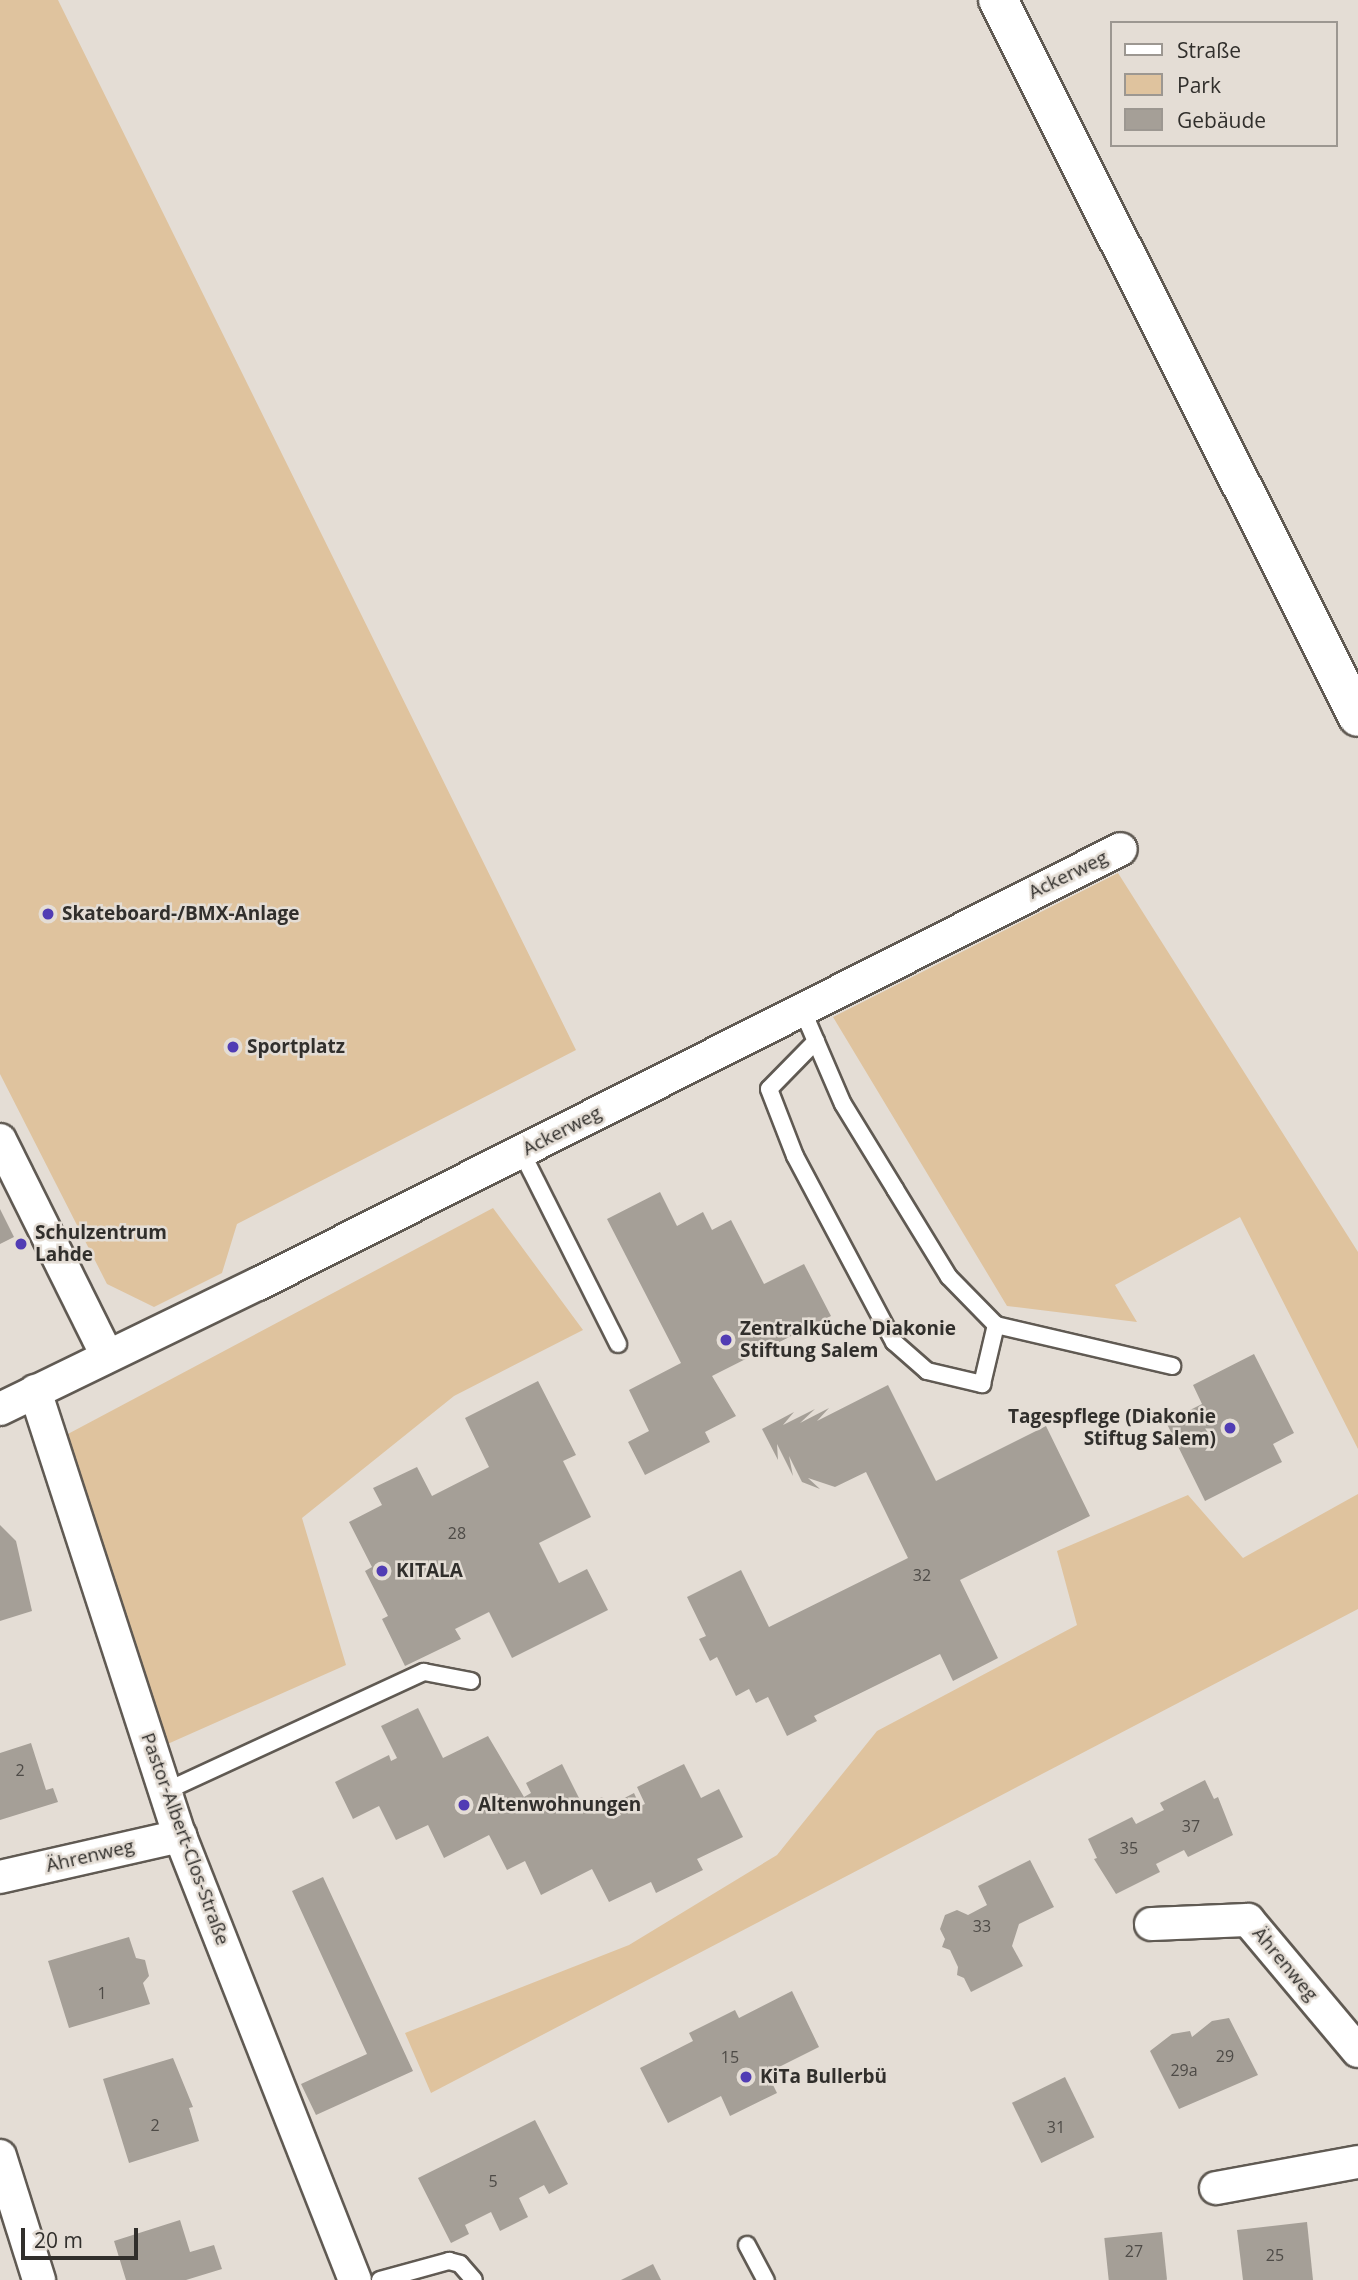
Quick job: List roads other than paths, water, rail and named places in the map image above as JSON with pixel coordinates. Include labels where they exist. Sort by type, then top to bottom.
[{"type":"main road","points":[[998,0],[1358,717]]},
{"type":"street","name":"Ackerweg","points":[[0,1409],[106,1354],[258,1284],[1121,849]]},
{"type":"street","points":[[0,1140],[106,1354]]},
{"type":"street","name":"Pastor-Albert-Clos-Straße","points":[[35,1391],[180,1836],[355,2280]]},
{"type":"street","name":"Ährenweg","points":[[0,1877],[180,1836]]},
{"type":"street","name":"Ährenweg","points":[[1151,1924],[1248,1920],[1358,2051]]},
{"type":"street","points":[[0,2156],[39,2280]]},
{"type":"street","points":[[1216,2188],[1358,2162]]},
{"type":"lane","points":[[802,1009],[843,1104],[949,1277],[996,1325],[1172,1366]]},
{"type":"lane","points":[[816,1041],[769,1088],[795,1156],[894,1342],[927,1371],[982,1384],[996,1325]]},
{"type":"lane","points":[[521,1151],[618,1344]]},
{"type":"lane","points":[[166,1791],[424,1672],[471,1681]]},
{"type":"lane","points":[[747,2245],[766,2280]]},
{"type":"lane","points":[[380,2280],[449,2260],[460,2264],[474,2280]]},
{"type":"place","name":"Skateboard-/BMX-Anlage","points":[[48,914]]},
{"type":"place","name":"Sportplatz","points":[[233,1047]]},
{"type":"place","name":"Schulzentrum Lahde","points":[[21,1244]]},
{"type":"place","name":"Zentralküche Diakonie Stiftung Salem","points":[[726,1340]]},
{"type":"place","name":"Tagespflege (Diakonie Stiftug Salem)","points":[[1230,1428]]},
{"type":"place","name":"KITALA","points":[[382,1571]]},
{"type":"place","name":"Altenwohnungen","points":[[464,1805]]},
{"type":"place","name":"KiTa Bullerbü","points":[[746,2077]]}]
